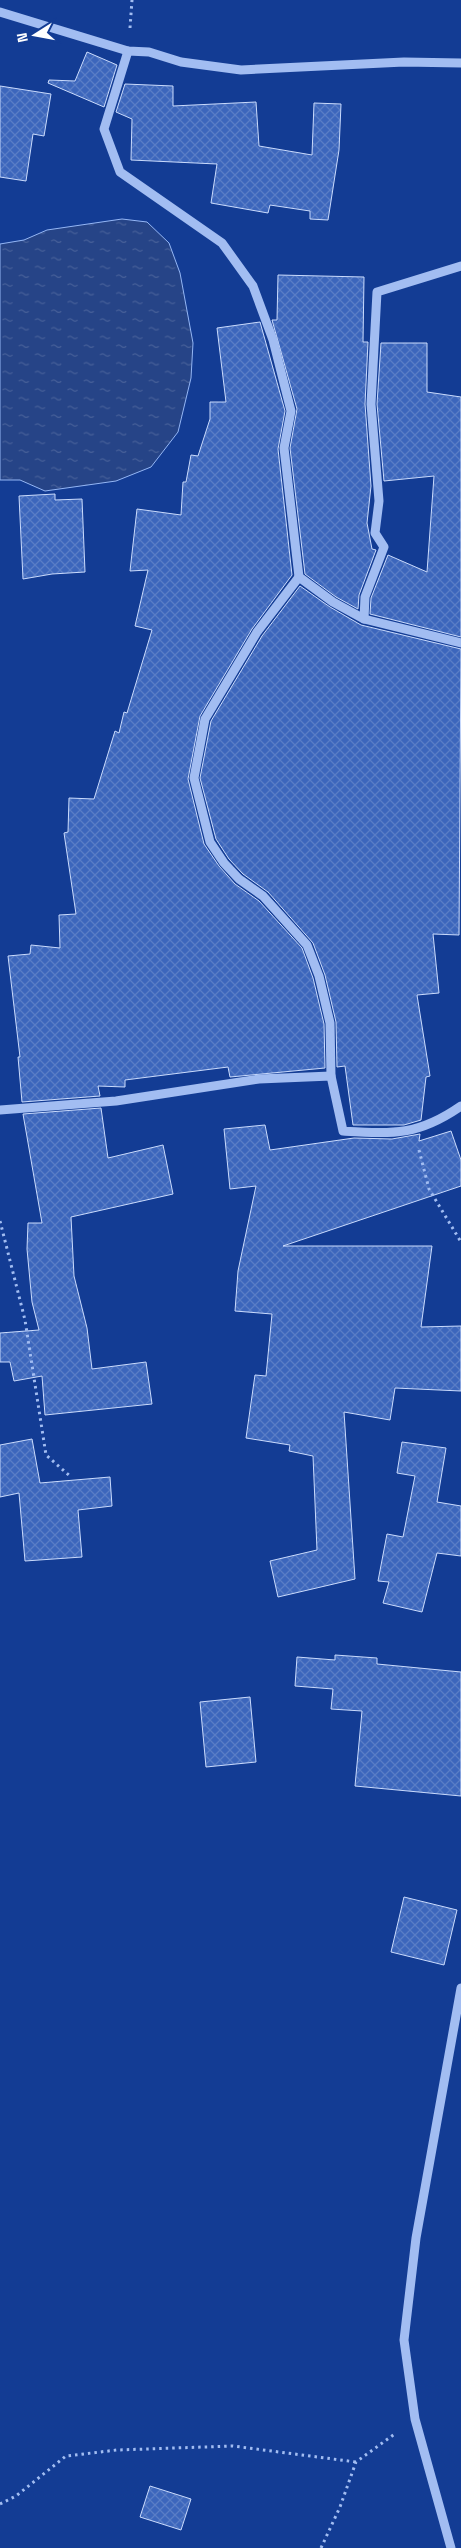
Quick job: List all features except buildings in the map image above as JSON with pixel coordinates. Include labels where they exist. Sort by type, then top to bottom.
[{"type":"street","points":[[0,12],[128,51],[149,52],[181,62],[241,70],[404,62],[461,63]]},
{"type":"street","points":[[128,51],[104,129],[120,172],[222,243],[253,286],[273,340],[291,411],[284,448],[299,576],[257,632],[205,719],[194,778],[210,842],[224,863],[239,879],[263,896],[307,945],[320,976],[330,1024],[330,1076],[343,1131],[385,1133],[413,1130],[440,1120],[461,1106]]},
{"type":"street","points":[[364,619],[365,597],[384,546],[375,533],[379,502],[371,404],[377,292],[461,266]]},
{"type":"street","points":[[299,576],[333,602],[364,619],[461,643]]},
{"type":"street","points":[[0,1110],[116,1101],[259,1079],[330,1076]]},
{"type":"street","points":[[451,2548],[415,2419],[404,2340],[416,2238],[461,1988]]},
{"type":"path","points":[[413,1130],[429,1188],[461,1242]]},
{"type":"path","points":[[0,1221],[25,1320],[46,1456],[71,1477]]},
{"type":"path","points":[[321,2548],[340,2507],[356,2462],[415,2419]]},
{"type":"path","points":[[0,2504],[16,2496],[66,2456],[117,2450],[233,2446],[356,2462]]},
{"type":"water","points":[[122,219],[147,222],[169,243],[180,273],[193,343],[191,378],[178,432],[151,467],[116,481],[45,491],[20,480],[0,480],[0,244],[24,240],[47,230]]}]
